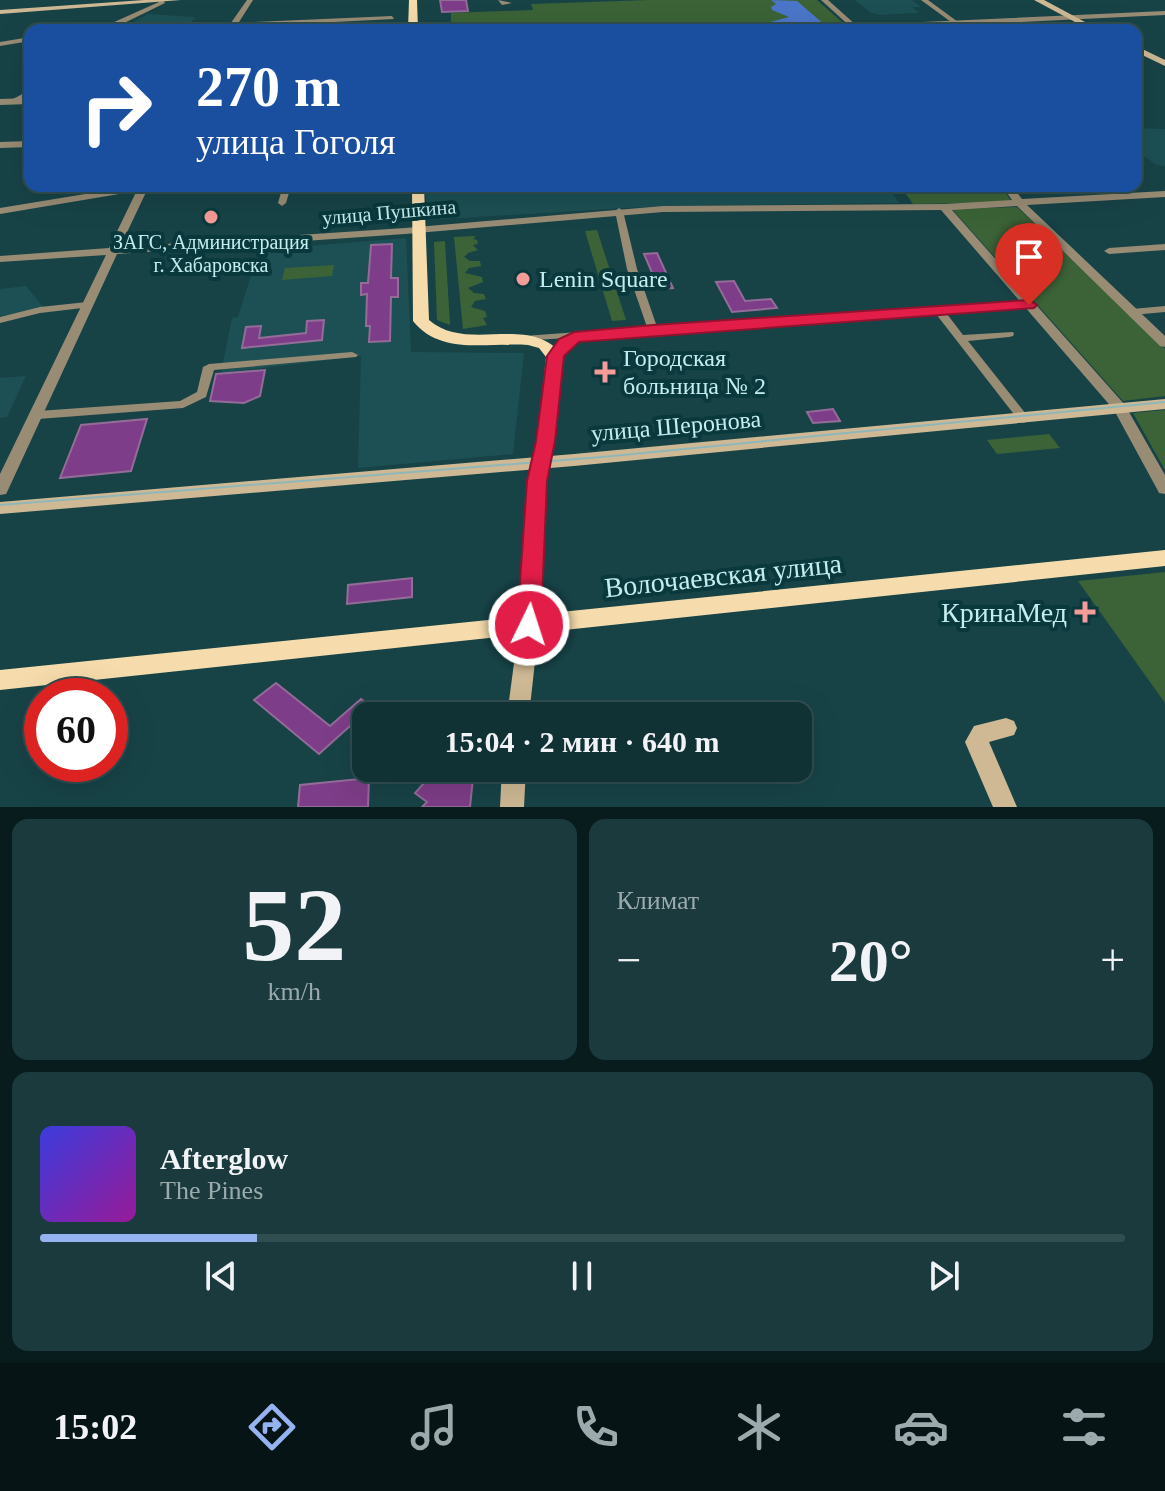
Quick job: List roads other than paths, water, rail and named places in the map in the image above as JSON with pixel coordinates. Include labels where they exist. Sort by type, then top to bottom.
[{"type":"main road","points":[[0,12],[177,0]]},
{"type":"main road","points":[[413,0],[413,24]]},
{"type":"main road","points":[[1038,0],[1084,24]]},
{"type":"main road","points":[[1142,54],[1165,63]]},
{"type":"main road","points":[[418,192],[421,321],[424,326],[454,340],[541,343],[551,349],[555,356],[541,462],[529,625],[520,702]]},
{"type":"main road","name":"улица Шеронова","points":[[0,508],[1024,419],[1165,404]]},
{"type":"main road","name":"Волочаевская улица","points":[[0,680],[1165,558]]},
{"type":"main road","points":[[1005,807],[977,742],[982,733],[1006,728]]},
{"type":"main road","points":[[512,807],[513,782]]},
{"type":"street","points":[[123,24],[162,3],[161,0]]},
{"type":"street","points":[[234,24],[250,0]]},
{"type":"street","points":[[501,0],[502,3],[511,2]]},
{"type":"street","points":[[824,0],[850,24]]},
{"type":"street","points":[[924,0],[957,23]]},
{"type":"street","points":[[940,24],[1165,13]]},
{"type":"street","points":[[285,24],[392,18]]},
{"type":"street","points":[[0,44],[24,40]]},
{"type":"street","points":[[16,101],[24,96]]},
{"type":"street","points":[[0,102],[24,101]]},
{"type":"street","points":[[0,145],[24,144]]},
{"type":"street","points":[[0,211],[113,192]]},
{"type":"street","points":[[0,490],[141,192]]},
{"type":"street","points":[[282,203],[285,192]]},
{"type":"street","points":[[1011,192],[1019,204],[1165,343]]},
{"type":"street","name":"улица Пушкина","points":[[0,259],[420,229],[619,211],[944,207],[1165,194]]},
{"type":"street","points":[[944,207],[1120,408],[1165,489]]},
{"type":"street","points":[[619,211],[632,269],[653,330]]},
{"type":"street","points":[[1109,251],[1165,247]]},
{"type":"street","points":[[0,320],[40,310],[87,305]]},
{"type":"street","points":[[521,340],[1029,305]]},
{"type":"street","points":[[1132,312],[1165,309]]},
{"type":"street","points":[[940,312],[1024,419]]},
{"type":"street","points":[[961,338],[1009,334]]},
{"type":"street","points":[[555,356],[558,349],[574,337]]},
{"type":"street","points":[[38,415],[183,404],[202,394],[209,367],[352,355]]},
{"type":"water","points":[[771,0],[797,1],[824,24],[763,24],[789,17],[772,10],[771,7],[776,4]]},
{"type":"tram line","points":[[0,505],[602,457],[1165,402]]},
{"type":"place","name":"ЗАГС, Администрация г. Хабаровска","points":[[211,217]]},
{"type":"place","name":"Lenin Square","points":[[523,279]]},
{"type":"place","name":"Городская больница № 2","points":[[605,372]]},
{"type":"place","name":"КринаМед","points":[[1085,612]]}]
